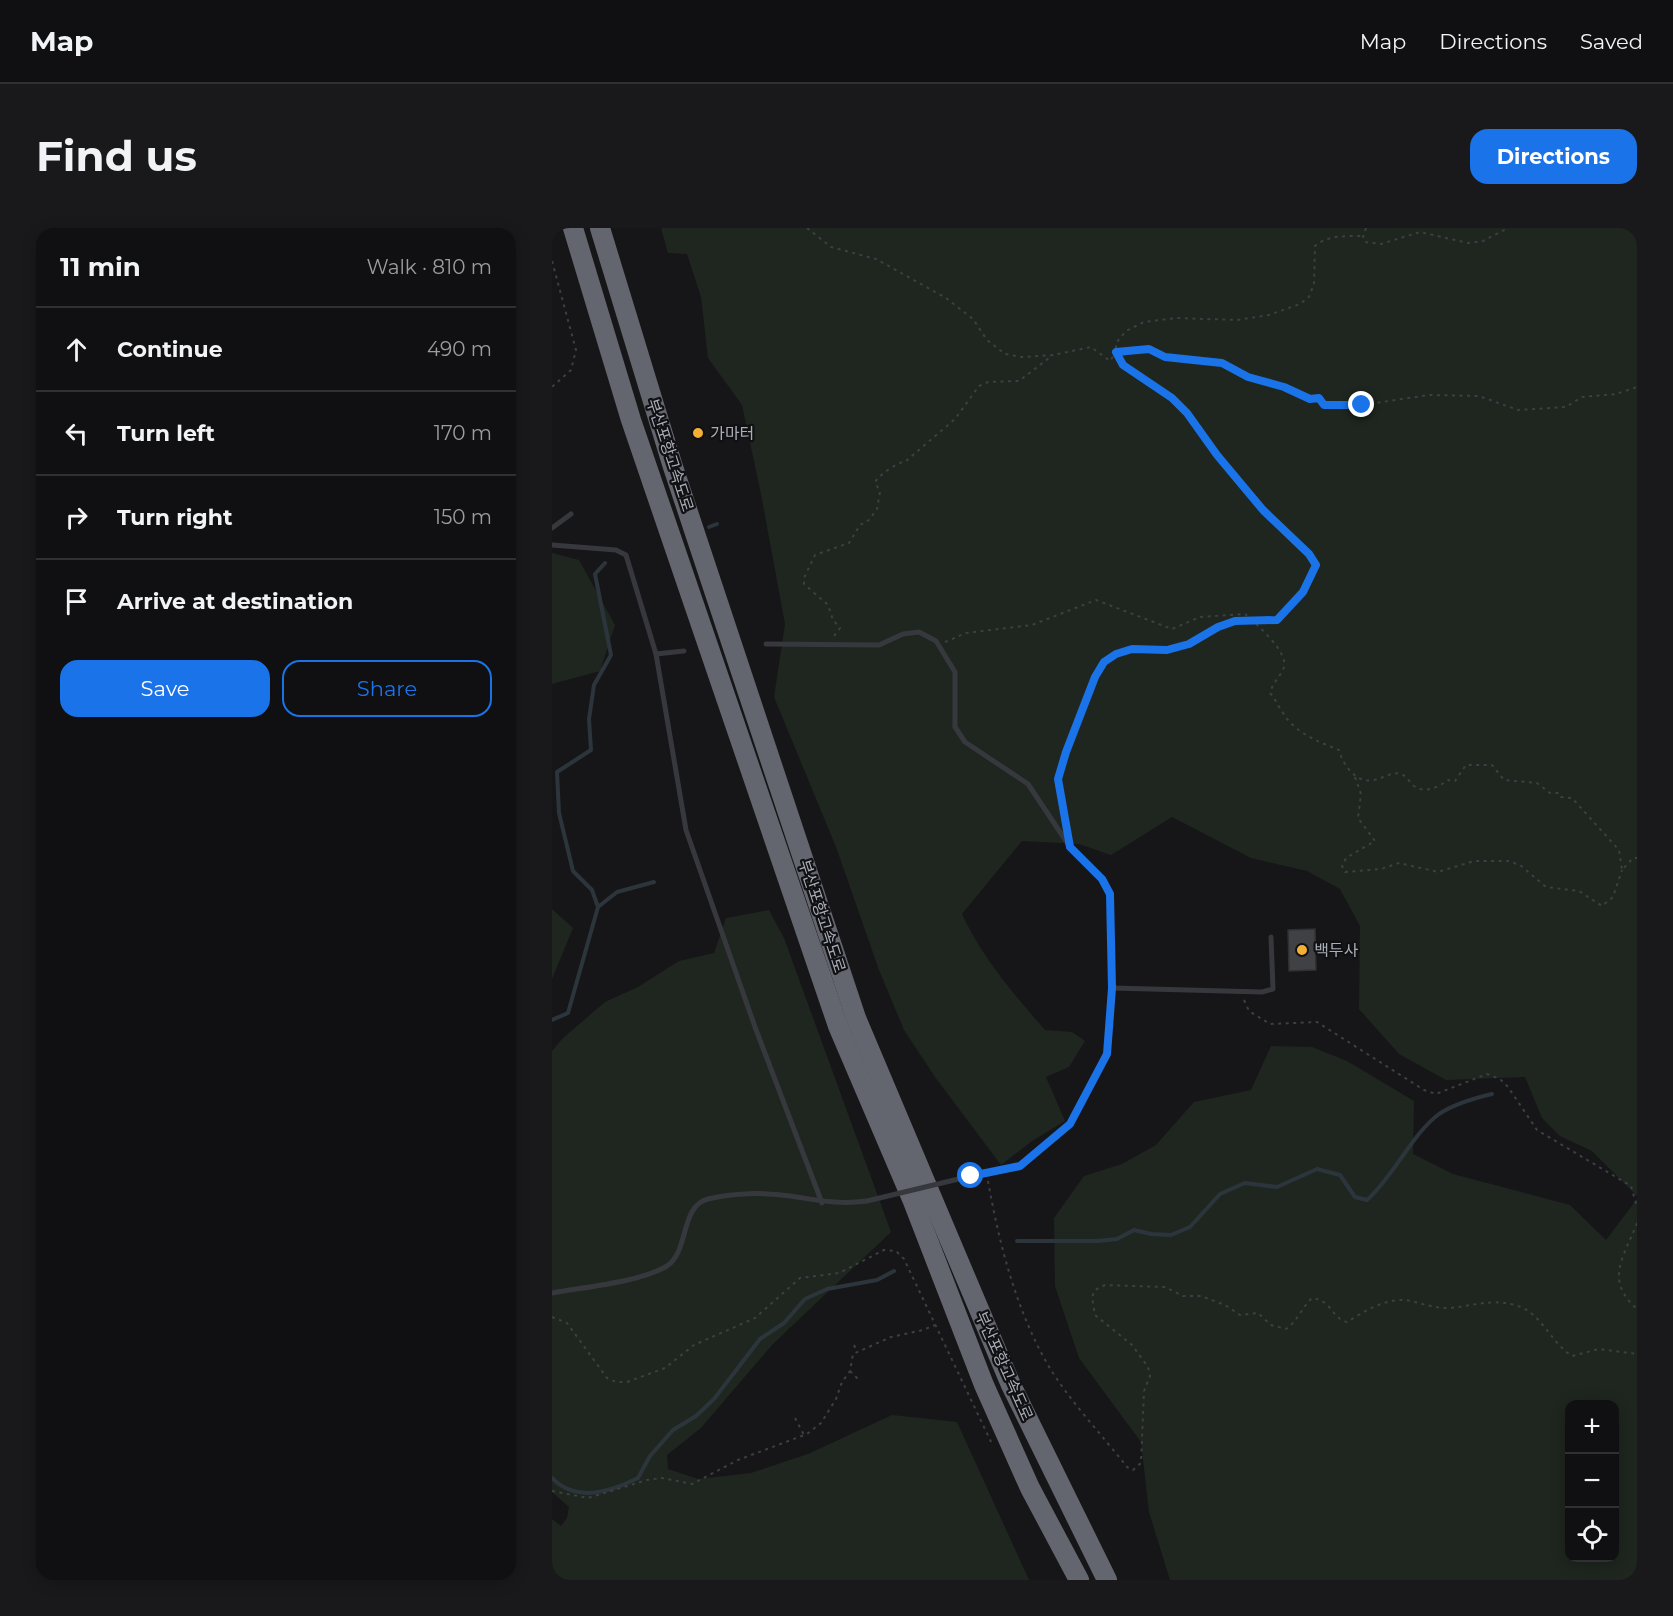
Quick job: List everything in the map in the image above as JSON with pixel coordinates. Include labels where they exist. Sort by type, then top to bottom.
[{"type":"highway","name":"부산포항고속도로","points":[[573,228],[631,420],[838,1026],[912,1199],[984,1385],[1030,1488],[1079,1580]]},
{"type":"highway","name":"부산포항고속도로","points":[[600,228],[673,467],[855,1018],[1011,1385],[1107,1580]]},
{"type":"lane","points":[[552,528],[571,514]]},
{"type":"lane","points":[[552,545],[616,550],[626,555],[656,654],[686,830],[755,1027],[822,1203]]},
{"type":"lane","points":[[552,1293],[648,1275],[669,1265],[677,1255],[694,1208],[706,1199],[769,1194],[822,1203],[867,1201],[1020,1166],[1070,1124],[1107,1054],[1112,988],[1110,894],[1102,879],[1070,847],[1028,784],[965,742],[955,727],[955,672],[939,645],[919,632],[903,634],[879,645],[766,644]]},
{"type":"lane","points":[[656,654],[684,651]]},
{"type":"lane","points":[[1112,988],[1262,992],[1273,989],[1271,937]]},
{"type":"path","points":[[807,228],[831,248],[876,260],[946,298],[973,319],[987,340],[1005,354],[1022,357],[1053,355],[1091,347],[1110,361],[1116,352]]},
{"type":"path","points":[[1366,228],[1363,236],[1365,242],[1381,244],[1420,232],[1468,243],[1476,242],[1483,241],[1508,228]]},
{"type":"path","points":[[1070,847],[1058,779],[1091,687],[1104,662],[1116,654],[1132,649],[1167,650],[1189,644],[1226,624],[1277,620],[1303,592],[1316,565],[1309,554],[1250,494],[1187,413],[1172,398],[1123,365],[1116,352],[1116,343],[1126,332],[1144,322],[1176,318],[1237,320],[1269,315],[1300,304],[1309,297],[1314,284],[1315,246],[1320,241],[1332,238],[1363,236]]},
{"type":"path","points":[[552,261],[576,350],[571,370],[552,387]]},
{"type":"path","points":[[1116,352],[1149,349],[1165,357],[1222,363],[1248,377],[1284,387],[1310,399],[1319,398],[1324,405],[1362,405],[1429,395],[1479,396],[1518,410],[1566,407],[1582,397],[1616,394],[1637,387]]},
{"type":"path","points":[[830,638],[838,634],[840,628],[833,620],[828,605],[804,584],[804,578],[815,555],[849,543],[860,525],[869,520],[878,509],[880,492],[875,482],[879,476],[890,471],[896,463],[906,461],[955,419],[979,386],[988,382],[1019,381],[1053,355]]},
{"type":"path","points":[[939,645],[966,633],[1032,625],[1096,600],[1172,629],[1200,617],[1245,614],[1283,654],[1284,667],[1272,685],[1270,693],[1279,702],[1283,714],[1308,737],[1339,750],[1342,759],[1355,777],[1361,794],[1358,818],[1375,841],[1346,858],[1342,866],[1345,872],[1381,868],[1399,863],[1438,872],[1474,861],[1508,861],[1520,865],[1546,888],[1579,891],[1602,906],[1613,897],[1622,870],[1633,858],[1637,858]]},
{"type":"path","points":[[1355,777],[1371,781],[1395,773],[1402,774],[1415,787],[1428,789],[1439,787],[1448,780],[1455,781],[1466,765],[1492,765],[1504,780],[1537,783],[1550,794],[1559,793],[1561,797],[1572,798],[1619,850],[1622,870]]},
{"type":"path","points":[[1240,991],[1249,1011],[1270,1024],[1317,1022],[1424,1090],[1436,1094],[1487,1074],[1500,1079],[1537,1130],[1630,1186],[1637,1207]]},
{"type":"path","points":[[986,1173],[1003,1253],[1029,1323],[1048,1365],[1127,1467],[1133,1470],[1141,1463],[1144,1391],[1150,1376],[1140,1354],[1095,1316],[1092,1297],[1095,1290],[1105,1285],[1165,1287],[1183,1296],[1201,1296],[1225,1305],[1240,1315],[1258,1313],[1271,1325],[1286,1329],[1293,1324],[1299,1310],[1312,1298],[1323,1300],[1342,1321],[1347,1322],[1371,1307],[1396,1300],[1451,1308],[1475,1302],[1500,1302],[1524,1309],[1534,1315],[1562,1350],[1572,1356],[1599,1349],[1637,1354]]},
{"type":"path","points":[[1637,1223],[1617,1276],[1623,1297],[1637,1309]]},
{"type":"path","points":[[552,1317],[567,1323],[606,1378],[616,1383],[627,1382],[665,1368],[694,1345],[755,1318],[800,1278],[840,1273],[884,1250],[896,1251],[904,1259],[993,1447]]},
{"type":"path","points":[[552,1491],[588,1498],[662,1478],[692,1484],[738,1460],[804,1435],[821,1423],[828,1413],[842,1382],[850,1371],[853,1354],[891,1337],[924,1330],[936,1324]]},
{"type":"path","points":[[854,1345],[857,1352]]},
{"type":"path","points":[[850,1371],[858,1379]]},
{"type":"path","points":[[795,1418],[804,1435]]},
{"type":"shaded area","points":[[661,228],[1637,228],[1637,1196],[1592,1151],[1560,1136],[1542,1118],[1525,1077],[1446,1080],[1399,1054],[1359,1009],[1360,926],[1340,889],[1307,871],[1251,858],[1172,817],[1111,855],[1079,844],[1022,841],[962,914],[989,961],[1045,1030],[1072,1032],[1085,1041],[1069,1067],[1046,1077],[1065,1121],[1032,1141],[1001,1165],[935,1077],[904,1030],[879,970],[836,847],[774,697],[785,624],[742,405],[708,358],[701,297],[687,254],[668,253]]},
{"type":"shaded area","points":[[552,553],[579,560],[615,625],[600,671],[552,684]]},
{"type":"shaded area","points":[[552,909],[573,928],[552,979]]},
{"type":"shaded area","points":[[769,910],[784,938],[891,1232],[772,1345],[701,1428],[667,1455],[668,1469],[698,1479],[751,1473],[808,1454],[892,1415],[957,1422],[1029,1580],[552,1580],[552,1519],[561,1526],[567,1518],[569,1507],[552,1492],[552,1051],[563,1038],[605,1002],[638,987],[679,961],[714,953],[726,918]]},
{"type":"shaded area","points":[[1271,1046],[1312,1047],[1347,1061],[1414,1101],[1413,1154],[1453,1174],[1570,1205],[1606,1240],[1637,1199],[1637,1580],[1170,1580],[1149,1512],[1141,1442],[1079,1358],[1055,1286],[1054,1218],[1084,1176],[1122,1164],[1156,1145],[1194,1102],[1251,1090]]},
{"type":"building","name":"백두사","points":[[1315,929],[1316,970],[1289,971],[1288,930]]},
{"type":"waterway","points":[[709,527],[717,524]]},
{"type":"waterway","points":[[598,907],[592,890],[573,871],[559,813],[557,772],[591,750],[589,719],[594,685],[611,655],[595,574],[605,563]]},
{"type":"waterway","points":[[552,1020],[568,1013],[598,907],[617,892],[654,882]]},
{"type":"waterway","points":[[1017,1241],[1098,1241],[1117,1239],[1134,1230],[1171,1235],[1190,1227],[1220,1194],[1245,1183],[1277,1187],[1317,1169],[1340,1175],[1355,1197],[1367,1200],[1386,1180],[1420,1132],[1439,1114],[1458,1104],[1492,1094]]},
{"type":"waterway","points":[[552,1478],[561,1486],[582,1493],[605,1491],[638,1478],[650,1456],[673,1430],[696,1416],[714,1399],[760,1339],[784,1323],[805,1299],[827,1289],[877,1280],[894,1271]]},
{"type":"place","name":"가마터","points":[[698,433]]},
{"type":"place","name":"백두사","points":[[1302,950]]},
{"type":"route","points":[[971,1176],[1020,1166],[1070,1124],[1107,1054],[1112,988],[1110,894],[1102,879],[1070,847],[1058,779],[1095,677],[1104,662],[1116,654],[1132,649],[1167,650],[1189,644],[1218,627],[1235,621],[1277,620],[1303,592],[1316,565],[1309,554],[1263,510],[1217,455],[1187,413],[1172,398],[1123,365],[1116,352],[1149,349],[1165,357],[1222,363],[1248,377],[1284,387],[1310,399],[1319,398],[1324,405],[1362,405]]}]
